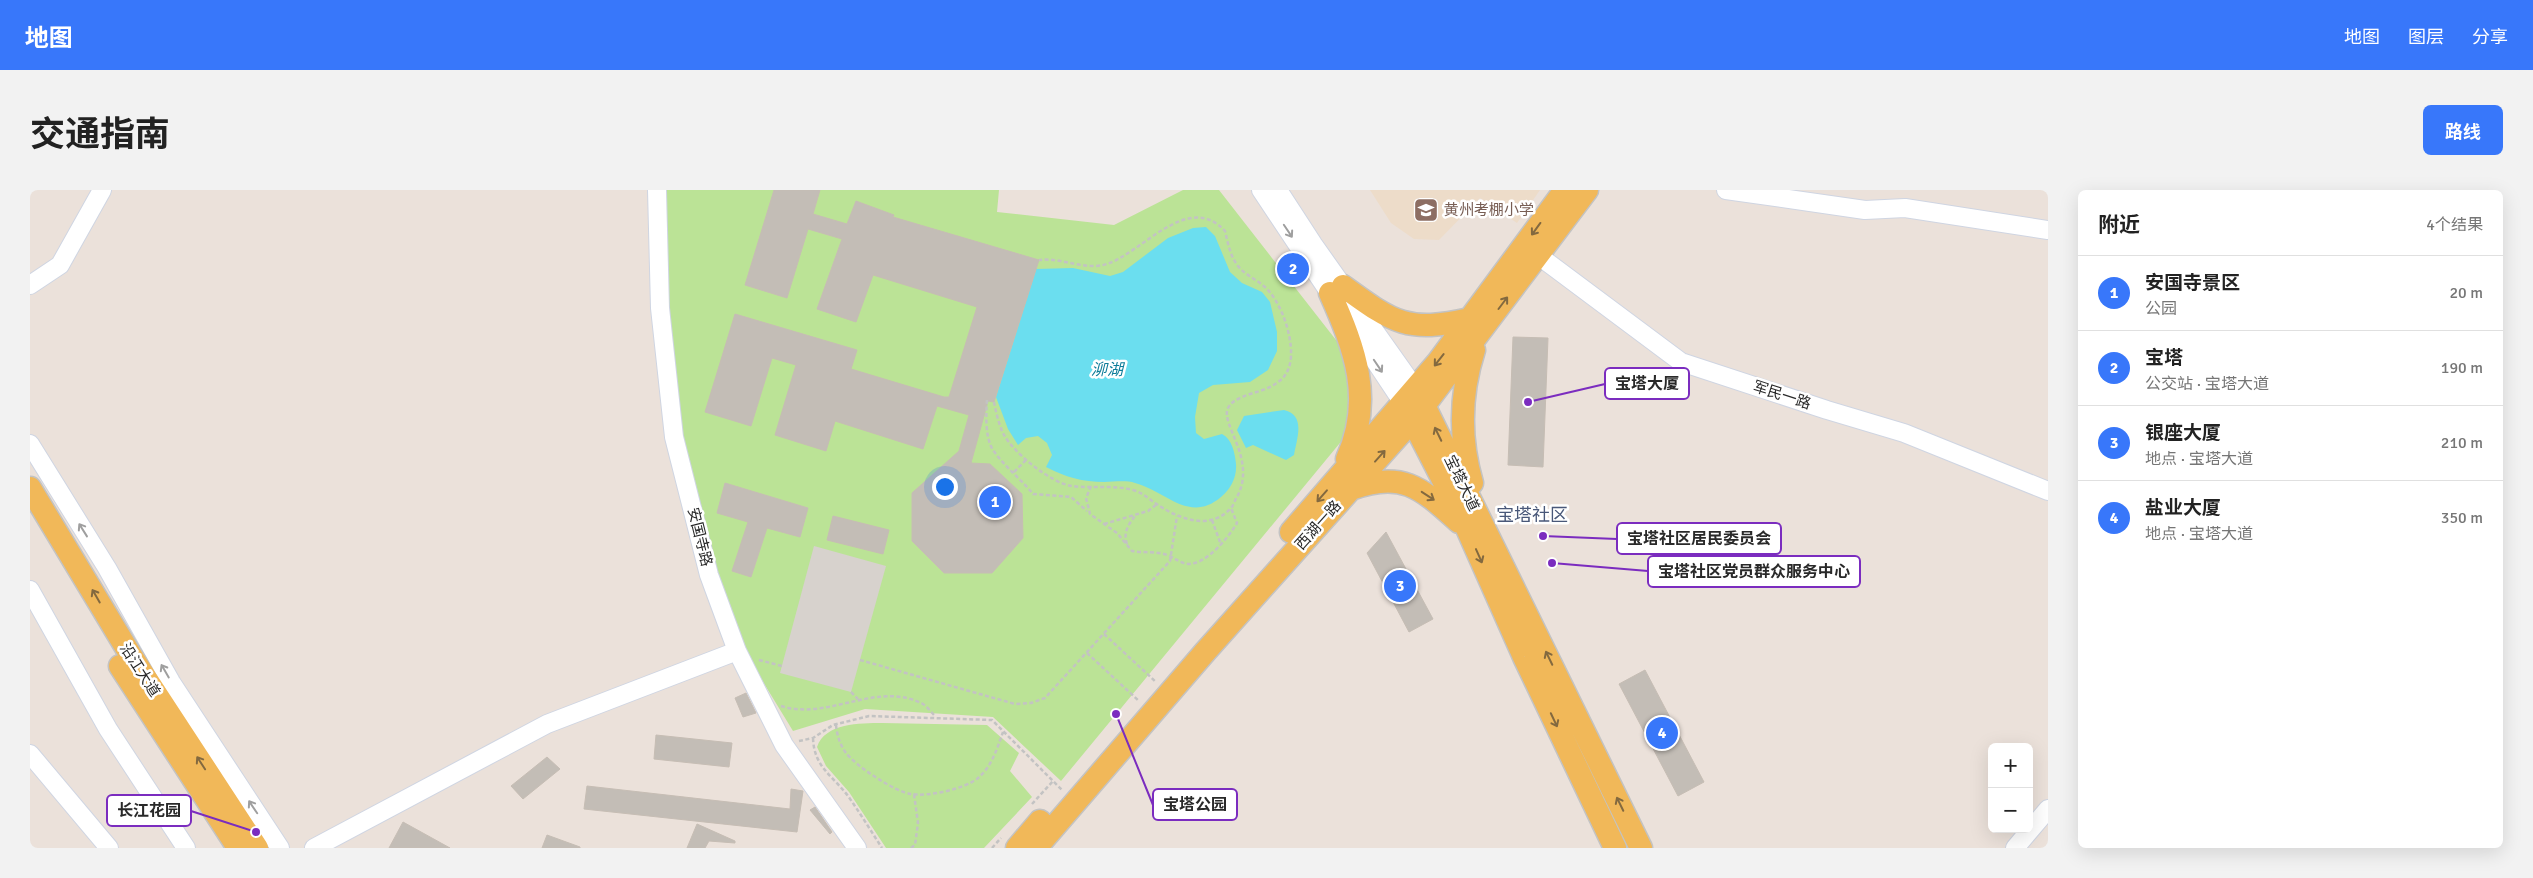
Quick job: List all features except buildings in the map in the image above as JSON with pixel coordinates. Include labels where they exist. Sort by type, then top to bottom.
[{"type":"main road","name":"西湖一路","points":[[1017,848],[1159,684],[1345,482],[1414,404],[1474,327],[1565,190]]},
{"type":"main road","name":"西湖一路","points":[[1474,327],[1539,256],[1587,190]]},
{"type":"main road","points":[[1336,290],[1408,325],[1474,327],[1465,377],[1461,425],[1476,528]]},
{"type":"main road","points":[[1336,290],[1358,370],[1360,408],[1356,440],[1345,482],[1400,481],[1430,496],[1476,528]]},
{"type":"main road","name":"宝塔大道","points":[[1414,404],[1641,848]]},
{"type":"main road","name":"西湖一路","points":[[1036,848],[1345,482]]},
{"type":"main road","name":"沿江大道","points":[[30,488],[130,654],[257,848]]},
{"type":"main road","name":"沿江大道","points":[[30,517],[141,702],[238,848]]},
{"type":"main road","name":"宝塔大道","points":[[1476,528],[1524,657],[1615,848]]},
{"type":"street","points":[[30,284],[60,265],[102,190]]},
{"type":"street","name":"安国寺路","points":[[657,190],[660,308],[674,436],[709,575],[737,650],[784,745],[857,848]]},
{"type":"street","name":"宝塔大道","points":[[1261,190],[1336,290],[1414,404]]},
{"type":"street","name":"宝塔大道","points":[[1278,190],[1336,290]]},
{"type":"street","points":[[1726,190],[1865,210],[1905,208],[2048,230]]},
{"type":"street","name":"军民一路","points":[[1539,256],[1681,362],[1904,433],[2048,490]]},
{"type":"street","points":[[30,444],[107,568],[171,682],[280,848]]},
{"type":"street","points":[[30,590],[108,729],[186,848]]},
{"type":"street","points":[[314,848],[547,724],[737,650]]},
{"type":"street","points":[[30,754],[109,848]]},
{"type":"street","points":[[2015,848],[2048,808]]},
{"type":"path","points":[[994,402],[1004,435],[1027,459],[1053,480],[1072,486],[1125,488],[1142,493],[1177,516],[1195,521],[1212,520],[1231,508],[1241,488],[1243,470],[1241,452],[1226,416],[1229,407],[1235,401],[1267,389],[1283,378],[1289,368],[1291,356],[1286,326],[1280,311],[1266,288],[1238,265],[1232,256],[1225,231],[1210,221],[1188,216],[1106,264],[1092,265],[1038,260]]},
{"type":"path","points":[[987,400],[988,434],[992,449],[1033,494],[1071,497],[1090,514],[1118,533],[1132,552],[1158,553],[1188,564],[1199,563],[1210,556],[1236,522],[1231,508]]},
{"type":"path","points":[[1014,472],[1027,459]]},
{"type":"path","points":[[1090,486],[1086,498],[1090,514]]},
{"type":"path","points":[[1104,524],[1148,511],[1157,504]]},
{"type":"path","points":[[1128,547],[1125,535],[1128,525],[1136,514]]},
{"type":"path","points":[[860,660],[1015,704],[1031,703],[1045,698],[1171,557],[1177,516]]},
{"type":"path","points":[[1212,520],[1220,542]]},
{"type":"path","points":[[1104,634],[1159,684]]},
{"type":"path","points":[[1087,653],[1142,704]]},
{"type":"path","points":[[851,692],[858,700]]},
{"type":"path","points":[[761,699],[785,707],[809,711],[879,696],[901,698],[922,703],[936,717]]},
{"type":"path","points":[[784,745],[813,738],[836,724],[868,716],[992,720],[1065,793]]},
{"type":"path","points":[[836,724],[840,743],[847,755],[875,776],[894,787],[914,794],[964,787],[978,778],[994,758],[1003,732]]},
{"type":"path","points":[[813,738],[814,749],[823,770],[847,795],[882,848]]},
{"type":"path","points":[[911,848],[915,845],[918,823],[914,794]]},
{"type":"shaded area","name":"黄州考棚小学","points":[[1370,190],[1540,190],[1517,223],[1480,198],[1439,240],[1414,239],[1391,223]]},
{"type":"shaded area","points":[[814,546],[886,566],[851,692],[780,673]]},
{"type":"green space","points":[[662,190],[999,190],[997,212],[1114,225],[1183,190],[1219,190],[1343,349],[1354,393],[1349,432],[1061,781],[993,717],[865,709],[793,731],[743,649],[714,570],[681,433],[667,306]]},
{"type":"green space","points":[[854,724],[987,725],[1019,753],[1010,771],[1032,797],[984,848],[886,848],[849,792],[826,766],[817,747],[827,733],[835,729]]},
{"type":"water","name":"泖湖","points":[[1206,227],[1215,236],[1230,272],[1242,283],[1262,292],[1270,302],[1277,332],[1277,351],[1268,370],[1250,382],[1213,385],[1199,393],[1195,417],[1196,433],[1204,439],[1222,434],[1231,443],[1235,455],[1236,469],[1228,490],[1209,504],[1188,507],[1135,483],[1081,480],[1060,474],[1046,467],[1052,455],[1047,443],[1038,436],[1026,438],[1018,445],[1008,429],[996,397],[1036,269],[1073,268],[1110,276],[1123,272],[1168,238],[1193,228]]},
{"type":"water","points":[[1284,410],[1291,413],[1298,422],[1298,435],[1294,455],[1286,460],[1253,445],[1246,448],[1237,430],[1244,416]]},
{"type":"place","name":"黄州考棚小学","points":[[1426,210]]},
{"type":"place","name":"宝塔","points":[[1293,269]]},
{"type":"place","name":"宝塔大厦","points":[[1528,402]]},
{"type":"place","name":"安国寺景区","points":[[995,502]]},
{"type":"place","name":"宝塔社区居民委员会","points":[[1543,536]]},
{"type":"place","name":"宝塔社区党员群众服务中心","points":[[1552,563]]},
{"type":"place","name":"银座大厦","points":[[1400,586]]},
{"type":"place","name":"宝塔公园","points":[[1116,714]]},
{"type":"place","name":"盐业大厦","points":[[1662,733]]},
{"type":"place","name":"长江花园","points":[[256,832]]},
{"type":"district","name":"宝塔社区","points":[[1532,515]]}]
